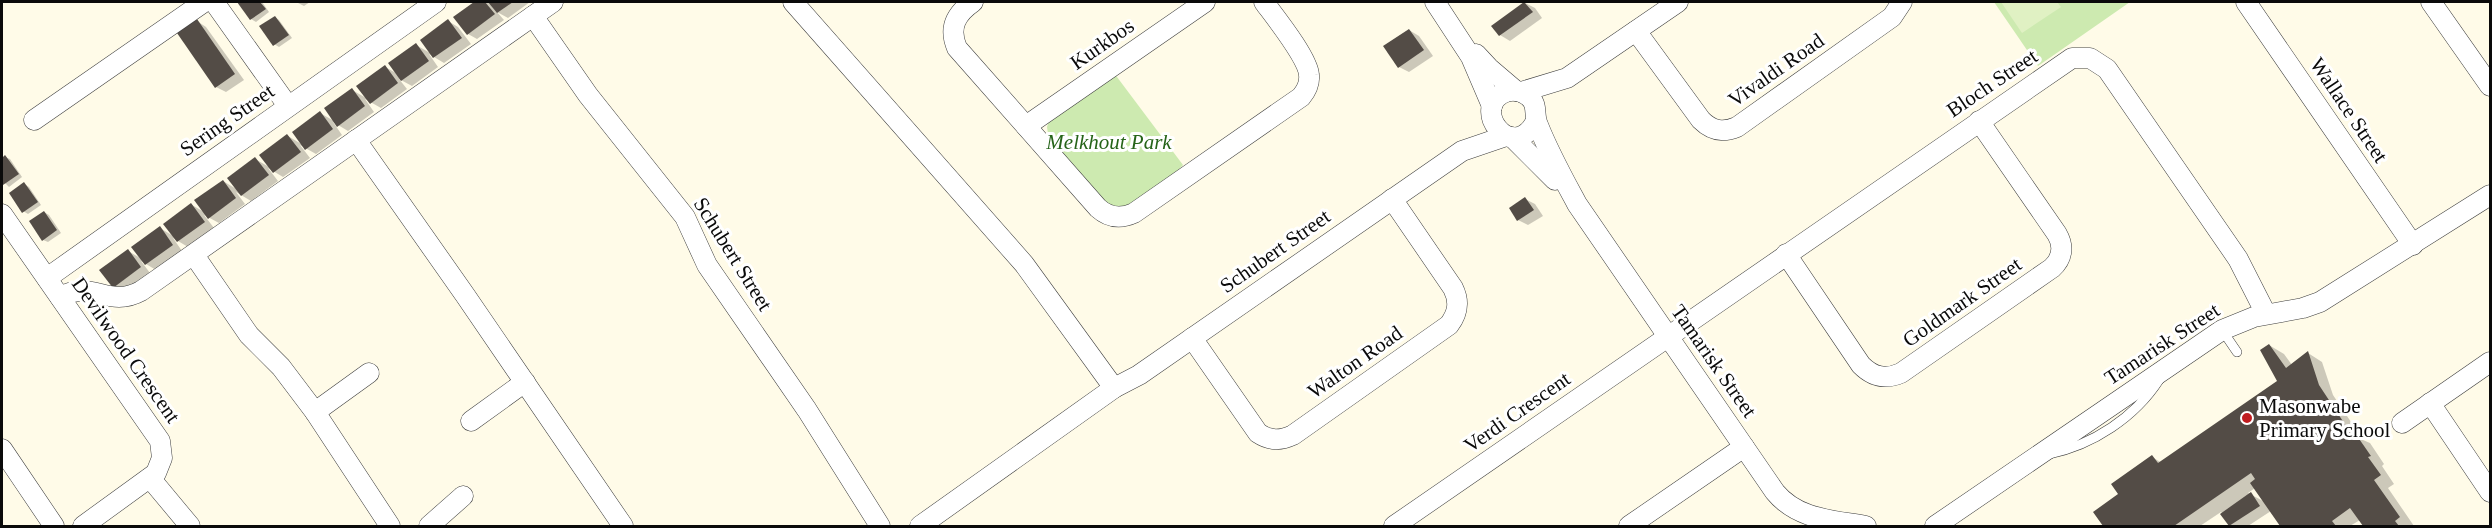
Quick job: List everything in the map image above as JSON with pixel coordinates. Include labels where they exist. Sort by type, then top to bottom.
[{"type":"street","points":[[34,120],[204,2]]},
{"type":"street","points":[[214,2],[288,106]]},
{"type":"street","name":"Sering Street","points":[[46,278],[436,2]]},
{"type":"street","points":[[60,297],[68,292],[84,290],[110,297],[134,295],[553,2]]},
{"type":"street","points":[[793,2],[1024,264],[1114,388]]},
{"type":"street","points":[[973,2],[962,10],[955,20],[954,41],[957,48],[1103,212],[1121,217],[1134,213],[1301,97],[1306,91],[1309,84],[1308,68],[1264,2]]},
{"type":"street","name":"Kurkbos","points":[[1026,126],[1205,2]]},
{"type":"street","points":[[1435,2],[1458,34],[1489,68],[1534,102],[1537,118]]},
{"type":"street","points":[[1458,34],[1480,75],[1492,109],[1495,126],[1509,136],[1527,133],[1567,78],[1678,2]]},
{"type":"street","name":"Vivaldi Road","points":[[1636,31],[1701,120],[1711,128],[1724,131],[1737,127],[1892,17],[1902,2]]},
{"type":"street","name":"Wallace Street","points":[[2246,2],[2413,245]]},
{"type":"street","points":[[2431,2],[2490,86]]},
{"type":"street","name":"Schubert Street","points":[[533,16],[588,95],[685,217],[707,265],[807,410],[880,526]]},
{"type":"street","name":"Bloch Street","points":[[1668,336],[2072,58],[2090,58],[2102,64],[2238,259],[2266,314]]},
{"type":"street","points":[[1492,109],[1498,98],[1506,92],[1567,78]]},
{"type":"street","name":"Schubert Street","points":[[1462,151],[1492,109]]},
{"type":"street","name":"Tamarisk Street","points":[[1537,118],[1551,158],[1577,204],[1782,501],[1817,522],[1866,526]]},
{"type":"street","name":"Goldmark Street","points":[[1785,254],[1867,370],[1880,377],[1887,377],[1894,376],[1910,367],[2052,268],[2062,254],[2061,240],[1979,121]]},
{"type":"street","name":"Schubert Street","points":[[920,526],[1114,388],[1139,375],[1462,151],[1509,136]]},
{"type":"street","name":"Tamarisk Street","points":[[1509,136],[1543,166],[1577,204]]},
{"type":"street","points":[[356,140],[623,526]]},
{"type":"street","name":"Tamarisk Street","points":[[1935,526],[1960,520],[2036,457],[2222,330],[2266,314],[2285,312],[2320,302],[2490,195]]},
{"type":"street","name":"Walton Road","points":[[1192,338],[1258,433],[1272,439],[1293,435],[1449,325],[1454,318],[1458,302],[1453,288],[1392,199]]},
{"type":"street","name":"Devilwood Crescent","points":[[2,214],[160,441],[162,458],[156,473],[150,478]]},
{"type":"street","points":[[194,255],[249,335],[281,367],[315,412],[390,526]]},
{"type":"street","name":"Verdi Crescent","points":[[1394,526],[1668,336]]},
{"type":"street","points":[[2402,423],[2490,362]]},
{"type":"street","points":[[315,412],[369,374]]},
{"type":"street","points":[[471,421],[525,382]]},
{"type":"street","points":[[2430,403],[2490,492]]},
{"type":"street","points":[[1629,526],[1744,447]]},
{"type":"street","points":[[2,449],[54,526]]},
{"type":"street","points":[[83,526],[150,478],[190,526]]},
{"type":"street","points":[[429,526],[463,496]]},
{"type":"lane","points":[[2222,330],[2237,352]]},
{"type":"green space","points":[[1994,2],[2130,2],[2038,66]]},
{"type":"green space","points":[[2001,2],[2057,2],[2061,7],[2022,33]]},
{"type":"green space","name":"Melkhout Park","points":[[1114,73],[1183,165],[1166,183],[1132,207],[1110,209],[1049,140],[1047,127],[1049,120]]},
{"type":"building","points":[[237,2],[260,2],[266,9],[250,20]]},
{"type":"building","points":[[474,2],[485,2],[495,14],[467,35],[453,17]]},
{"type":"building","points":[[488,2],[513,2],[497,13]]},
{"type":"building","points":[[1524,2],[1533,12],[1499,36],[1491,26]]},
{"type":"building","points":[[275,16],[289,35],[273,46],[259,26]]},
{"type":"building","points":[[197,19],[235,74],[215,88],[177,33]]},
{"type":"building","points":[[448,19],[462,38],[433,58],[420,40]]},
{"type":"building","points":[[1409,29],[1424,50],[1398,68],[1383,46]]},
{"type":"building","points":[[416,43],[429,61],[401,81],[388,63]]},
{"type":"building","points":[[385,65],[398,83],[370,104],[356,86]]},
{"type":"building","points":[[352,88],[365,106],[337,127],[324,108]]},
{"type":"building","points":[[320,111],[333,129],[305,150],[292,132]]},
{"type":"building","points":[[287,134],[301,152],[273,173],[259,155]]},
{"type":"building","points":[[5,155],[19,174],[3,185],[2,158]]},
{"type":"building","points":[[255,157],[269,175],[241,196],[227,178]]},
{"type":"building","points":[[223,180],[236,198],[208,219],[194,200]]},
{"type":"building","points":[[24,182],[38,202],[22,213],[9,193]]},
{"type":"building","points":[[1525,197],[1534,210],[1517,221],[1509,208]]},
{"type":"building","points":[[191,203],[205,222],[177,242],[163,224]]},
{"type":"building","points":[[44,211],[57,230],[42,241],[29,221]]},
{"type":"building","points":[[160,226],[173,245],[145,265],[131,247]]},
{"type":"building","points":[[128,249],[141,267],[113,288],[99,270]]},
{"type":"building","points":[[2269,344],[2286,368],[2308,351],[2319,385],[2352,435],[2355,433],[2371,456],[2368,457],[2381,475],[2374,480],[2400,517],[2395,521],[2399,526],[2363,526],[2350,508],[2332,521],[2336,526],[2280,526],[2250,483],[2255,479],[2251,473],[2174,526],[2103,526],[2093,512],[2118,494],[2111,484],[2152,455],[2158,463],[2277,381],[2260,350]]},
{"type":"building","points":[[2251,492],[2260,506],[2229,526],[2220,514]]},
{"type":"place","name":"Masonwabe Primary School","points":[[2247,418]]}]
